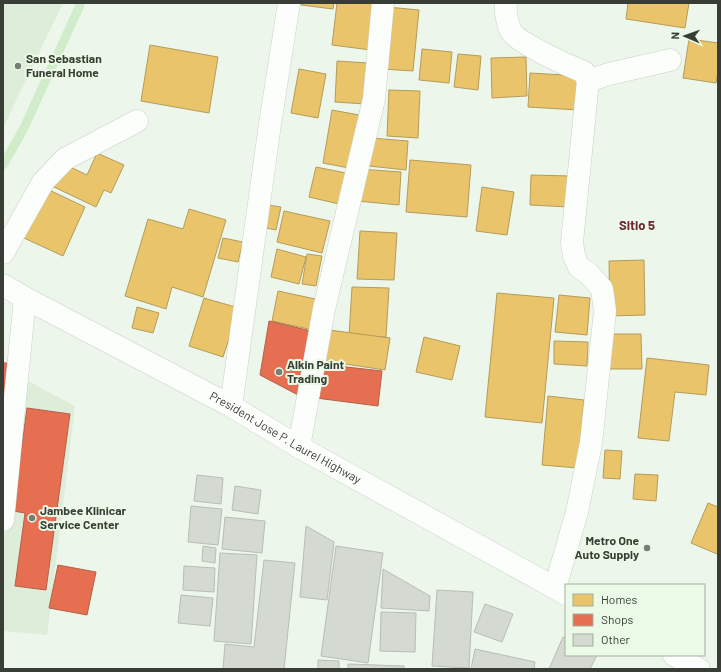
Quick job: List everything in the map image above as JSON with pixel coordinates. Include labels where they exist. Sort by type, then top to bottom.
[{"type":"main road","points":[[231,406],[270,124],[289,3]]},
{"type":"main road","points":[[299,447],[324,309],[374,99],[383,3]]},
{"type":"main road","points":[[506,3],[505,9],[511,32],[526,44],[584,72],[588,81],[572,242],[574,256],[579,267],[588,273],[602,289],[605,311],[591,443],[560,591]]},
{"type":"main road","points":[[588,81],[609,74],[670,60]]},
{"type":"main road","points":[[3,253],[43,182],[65,159],[137,121]]},
{"type":"main road","name":"President Jose P. Laurel Highway","points":[[3,285],[231,406],[299,447],[560,591]]},
{"type":"main road","points":[[3,520],[25,298]]},
{"type":"main road","points":[[676,656],[699,669]]},
{"type":"shaded area","name":"San Sebastian Funeral Home","points":[[3,3],[63,3],[3,128]]},
{"type":"shaded area","name":"Jambee Klinicar Service Center","points":[[3,368],[75,406],[47,635],[3,631]]},
{"type":"building: Homes","points":[[301,3],[334,3],[333,9],[301,5]]},
{"type":"building: Homes","points":[[337,3],[377,3],[371,50],[332,45]]},
{"type":"building: Homes","points":[[628,3],[689,3],[685,28],[626,19]]},
{"type":"building: Homes","points":[[387,7],[419,10],[413,71],[382,69]]},
{"type":"building: Homes","points":[[689,39],[718,43],[718,72],[716,83],[683,78]]},
{"type":"building: Homes","points":[[150,45],[218,57],[209,113],[141,101]]},
{"type":"building: Homes","points":[[422,49],[452,52],[449,83],[419,80]]},
{"type":"building: Homes","points":[[458,54],[481,56],[478,90],[454,87]]},
{"type":"building: Homes","points":[[526,57],[527,96],[492,98],[491,58]]},
{"type":"building: Homes","points":[[337,61],[368,63],[365,104],[335,102]]},
{"type":"building: Homes","points":[[299,69],[326,74],[318,118],[291,113]]},
{"type":"building: Homes","points":[[530,73],[580,76],[578,110],[528,107]]},
{"type":"building: Homes","points":[[389,90],[420,91],[418,138],[387,136]]},
{"type":"building: Homes","points":[[332,110],[359,115],[349,168],[323,163]]},
{"type":"building: Homes","points":[[371,138],[408,141],[406,170],[369,166]]},
{"type":"building: Homes","points":[[97,153],[124,165],[111,193],[104,190],[96,207],[54,187],[64,164],[87,175]]},
{"type":"building: Homes","points":[[410,160],[471,165],[467,217],[406,212]]},
{"type":"building: Homes","points":[[316,167],[346,173],[339,204],[309,197]]},
{"type":"building: Homes","points":[[359,169],[401,172],[399,205],[357,201]]},
{"type":"building: Homes","points":[[531,175],[571,176],[569,207],[530,205]]},
{"type":"building: Homes","points":[[482,187],[514,192],[507,235],[476,231]]},
{"type":"building: Homes","points":[[47,189],[85,207],[63,256],[24,238]]},
{"type":"building: Homes","points":[[261,204],[281,207],[276,230],[256,226]]},
{"type":"building: Homes","points":[[189,209],[226,220],[203,297],[172,287],[166,309],[125,296],[148,219],[183,229]]},
{"type":"building: Homes","points":[[284,211],[330,221],[322,253],[277,242]]},
{"type":"building: Homes","points":[[360,231],[397,233],[394,280],[357,279]]},
{"type":"building: Homes","points":[[223,238],[243,242],[238,262],[218,258]]},
{"type":"building: Homes","points":[[277,249],[306,257],[299,284],[271,277]]},
{"type":"building: Homes","points":[[307,254],[322,256],[316,286],[302,284]]},
{"type":"building: Homes","points":[[644,260],[645,315],[610,316],[609,261]]},
{"type":"building: Homes","points":[[352,287],[389,288],[386,337],[349,335]]},
{"type":"building: Homes","points":[[278,291],[320,300],[313,330],[272,321]]},
{"type":"building: Homes","points":[[497,293],[554,298],[542,423],[485,417]]},
{"type":"building: Homes","points":[[559,295],[590,298],[587,335],[555,332]]},
{"type":"building: Homes","points":[[204,298],[239,308],[223,357],[189,346]]},
{"type":"building: Homes","points":[[137,307],[159,313],[153,333],[132,328]]},
{"type":"building: Homes","points":[[329,330],[390,338],[385,370],[325,361]]},
{"type":"building: Homes","points":[[607,334],[641,334],[642,369],[607,369]]},
{"type":"building: Homes","points":[[424,337],[460,346],[452,380],[416,372]]},
{"type":"building: Homes","points":[[554,341],[588,342],[587,366],[554,364]]},
{"type":"building: Homes","points":[[647,358],[709,365],[706,395],[675,392],[669,441],[638,438]]},
{"type":"building: Homes","points":[[548,396],[584,400],[578,468],[542,465]]},
{"type":"building: Homes","points":[[605,450],[622,451],[620,479],[603,478]]},
{"type":"building: Homes","points":[[635,474],[658,475],[656,501],[633,499]]},
{"type":"building: Homes","points":[[708,503],[718,507],[717,554],[691,543]]},
{"type":"building: Shops","points":[[269,321],[311,331],[300,396],[260,375]]},
{"type":"building: Shops","points":[[3,363],[8,363],[3,420]]},
{"type":"building: Shops","points":[[320,364],[382,371],[378,406],[316,398]]},
{"type":"building: Shops","points":[[27,408],[70,414],[46,590],[15,586],[25,513],[13,511]]},
{"type":"building: Shops","points":[[58,565],[96,572],[87,615],[49,608]]},
{"type":"building: Other","points":[[197,475],[223,478],[221,504],[194,501]]},
{"type":"building: Other","points":[[235,486],[261,490],[258,514],[232,510]]},
{"type":"building: Other","points":[[191,506],[222,509],[218,545],[188,542]]},
{"type":"building: Other","points":[[225,517],[265,521],[262,553],[222,549]]},
{"type":"building: Other","points":[[306,526],[334,542],[327,600],[300,597]]},
{"type":"building: Other","points":[[203,546],[216,548],[215,563],[202,561]]},
{"type":"building: Other","points":[[336,546],[383,553],[368,663],[321,656]]},
{"type":"building: Other","points":[[220,553],[257,555],[251,644],[214,641]]},
{"type":"building: Other","points":[[264,560],[295,563],[284,669],[223,669],[225,644],[254,647]]},
{"type":"building: Other","points":[[184,566],[215,568],[214,592],[183,590]]},
{"type":"building: Other","points":[[383,569],[430,596],[429,611],[381,608]]},
{"type":"building: Other","points":[[437,590],[473,592],[469,668],[432,666]]},
{"type":"building: Other","points":[[181,595],[213,598],[210,626],[178,623]]},
{"type":"building: Other","points":[[485,604],[513,614],[502,642],[474,632]]},
{"type":"building: Other","points":[[381,612],[416,613],[415,652],[380,651]]},
{"type":"building: Other","points":[[563,637],[565,638],[565,656],[596,656],[590,669],[549,669]]},
{"type":"building: Other","points":[[475,649],[535,662],[534,669],[471,669]]},
{"type":"building: Other","points":[[318,660],[339,661],[339,669],[318,669]]},
{"type":"building: Other","points":[[348,664],[404,666],[404,669],[348,669]]},
{"type":"waterway","points":[[3,165],[24,128],[81,3]]},
{"type":"place","name":"San Sebastian Funeral Home","points":[[18,66]]},
{"type":"place","name":"Alkin Paint Trading","points":[[279,372]]},
{"type":"place","name":"Jambee Klinicar Service Center","points":[[32,518]]},
{"type":"place","name":"Metro One Auto Supply","points":[[647,548]]},
{"type":"district","name":"Sitio 5","points":[[637,225]]}]
